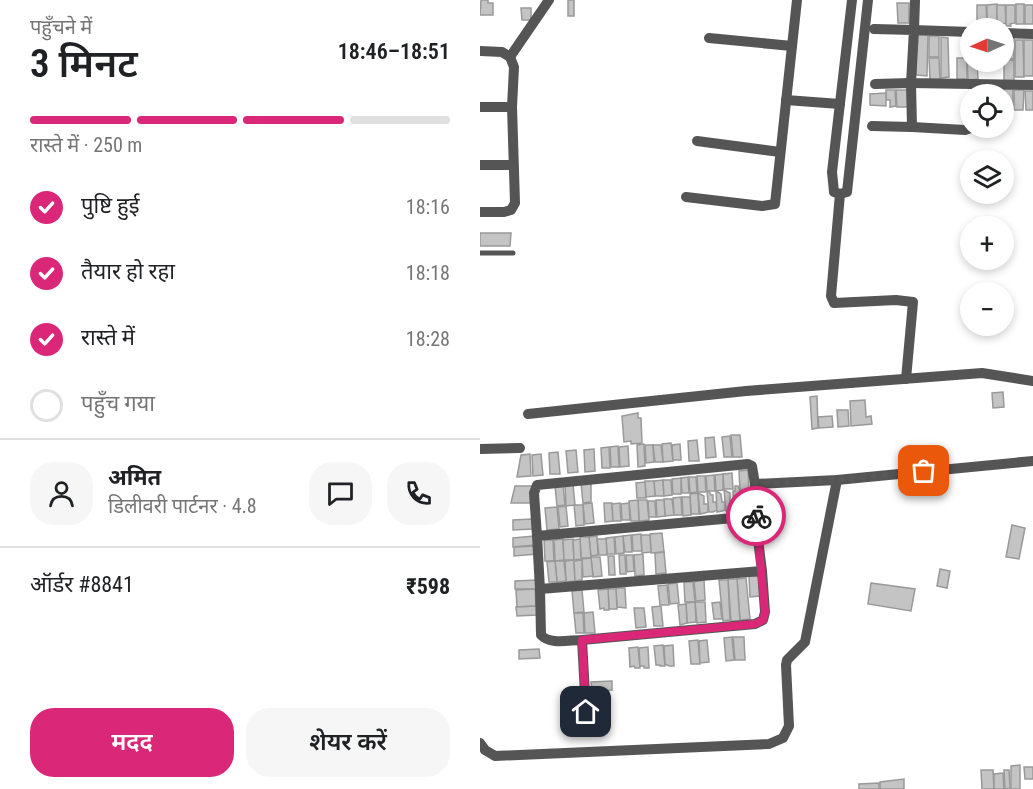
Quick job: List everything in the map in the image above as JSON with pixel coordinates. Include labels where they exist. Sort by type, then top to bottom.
[{"type":"street","points":[[510,57],[549,0]]},
{"type":"street","points":[[686,197],[762,206],[775,204],[797,0]]},
{"type":"street","points":[[852,0],[832,184],[834,192],[840,194],[847,192],[868,0]]},
{"type":"street","points":[[912,127],[911,83],[915,0]]},
{"type":"street","points":[[874,29],[960,32]]},
{"type":"street","points":[[1014,33],[1033,34]]},
{"type":"street","points":[[710,38],[792,46]]},
{"type":"street","points":[[480,51],[496,51],[510,57],[514,67],[512,107],[515,203],[513,207],[504,212],[480,212]]},
{"type":"street","points":[[875,84],[911,83],[960,88]]},
{"type":"street","points":[[1014,86],[1033,85]]},
{"type":"street","points":[[786,100],[840,104]]},
{"type":"street","points":[[480,107],[512,107]]},
{"type":"street","points":[[872,126],[960,130]]},
{"type":"street","points":[[697,141],[780,152]]},
{"type":"street","points":[[480,165],[513,165]]},
{"type":"street","points":[[840,194],[831,296],[834,303],[896,300],[913,302],[906,379]]},
{"type":"street","points":[[528,414],[746,391],[982,373],[1033,381]]},
{"type":"street","points":[[480,449],[520,448]]},
{"type":"street","points":[[755,484],[837,480],[1033,460]]},
{"type":"street","points":[[748,464],[752,466],[755,484],[756,516],[765,612],[763,620],[755,624],[582,640],[544,639],[539,629],[540,590],[534,493],[537,485],[748,464]]},
{"type":"street","points":[[480,743],[484,750],[495,756],[769,744],[783,738],[789,726],[787,660],[805,642],[837,480]]},
{"type":"street","points":[[537,536],[756,516]]},
{"type":"street","points":[[540,590],[762,571]]},
{"type":"street","points":[[582,640],[586,712]]},
{"type":"lane","points":[[480,253],[513,253]]},
{"type":"building","points":[[481,0],[493,3],[493,15],[480,15]]},
{"type":"building","points":[[568,0],[574,0],[574,16],[568,16]]},
{"type":"building","points":[[897,3],[909,3],[909,23],[898,23]]},
{"type":"building","points":[[997,4],[997,18],[987,18],[987,5]]},
{"type":"building","points":[[1016,4],[1024,4],[1024,24],[1016,24]]},
{"type":"building","points":[[977,5],[986,5],[987,18],[977,18]]},
{"type":"building","points":[[997,5],[1005,5],[1006,18],[997,18]]},
{"type":"building","points":[[1006,5],[1015,5],[1015,23],[1014,18],[1006,18]]},
{"type":"building","points":[[1025,5],[1033,5],[1033,24],[1025,24]]},
{"type":"building","points":[[521,8],[531,8],[531,20],[522,20]]},
{"type":"building","points":[[916,35],[928,35],[927,76],[916,75]]},
{"type":"building","points":[[929,36],[939,36],[939,57],[929,57]]},
{"type":"building","points":[[941,37],[948,38],[949,77],[941,78]]},
{"type":"building","points":[[1015,40],[1023,40],[1024,77],[1015,77]]},
{"type":"building","points":[[1024,40],[1033,40],[1033,76],[1024,76]]},
{"type":"building","points":[[929,58],[939,58],[940,80],[930,80]]},
{"type":"building","points":[[957,58],[960,58],[960,72],[967,72],[967,79],[957,79]]},
{"type":"building","points":[[968,72],[978,72],[978,79],[968,80]]},
{"type":"building","points":[[1004,72],[1014,72],[1014,81],[1004,81]]},
{"type":"building","points":[[886,90],[895,90],[896,106],[890,107],[890,100],[886,100]]},
{"type":"building","points":[[896,90],[907,90],[908,107],[897,107]]},
{"type":"building","points":[[1014,90],[1024,90],[1023,110],[1014,110]]},
{"type":"building","points":[[1025,91],[1033,91],[1033,110],[1026,110]]},
{"type":"building","points":[[886,93],[886,106],[870,105],[870,94]]},
{"type":"building","points":[[480,233],[511,233],[510,246],[480,246]]},
{"type":"building","points":[[1003,392],[1004,407],[993,408],[992,393]]},
{"type":"building","points":[[817,396],[818,428],[812,429],[810,397]]},
{"type":"building","points":[[865,400],[866,417],[871,416],[872,424],[851,426],[850,401]]},
{"type":"building","points":[[837,410],[848,410],[849,426],[838,427]]},
{"type":"building","points":[[638,413],[638,418],[641,418],[642,443],[624,442],[622,416]]},
{"type":"building","points":[[832,416],[833,427],[819,428],[818,417]]},
{"type":"building","points":[[731,435],[740,435],[742,457],[733,457]]},
{"type":"building","points":[[730,436],[732,457],[724,457],[722,437]]},
{"type":"building","points":[[714,437],[716,457],[706,458],[705,438]]},
{"type":"building","points":[[697,440],[699,461],[689,461],[688,441]]},
{"type":"building","points":[[671,443],[673,461],[663,462],[662,444]]},
{"type":"building","points":[[644,444],[645,466],[638,467],[637,445]]},
{"type":"building","points":[[680,444],[681,460],[673,460],[672,445]]},
{"type":"building","points":[[645,445],[653,445],[654,462],[646,463]]},
{"type":"building","points":[[653,445],[661,445],[663,462],[655,462]]},
{"type":"building","points":[[618,446],[619,467],[611,467],[610,447]]},
{"type":"building","points":[[628,446],[629,466],[620,467],[619,447]]},
{"type":"building","points":[[609,447],[610,468],[602,468],[601,448]]},
{"type":"building","points":[[594,449],[595,471],[585,472],[584,450]]},
{"type":"building","points":[[576,450],[578,472],[568,473],[566,451]]},
{"type":"building","points":[[558,452],[560,474],[550,474],[549,453]]},
{"type":"building","points":[[530,454],[531,476],[517,477],[521,455]]},
{"type":"building","points":[[541,454],[543,475],[533,476],[532,455]]},
{"type":"building","points":[[748,470],[749,489],[740,490],[739,471]]},
{"type":"building","points":[[732,473],[733,489],[724,489],[723,474]]},
{"type":"building","points":[[723,474],[723,490],[716,491],[715,475]]},
{"type":"building","points":[[714,475],[715,491],[707,491],[706,476]]},
{"type":"building","points":[[697,476],[705,476],[706,492],[698,492]]},
{"type":"building","points":[[688,477],[689,493],[682,493],[681,478]]},
{"type":"building","points":[[689,477],[696,477],[697,492],[690,493]]},
{"type":"building","points":[[681,478],[681,494],[673,494],[672,479]]},
{"type":"building","points":[[663,480],[664,496],[655,496],[654,481]]},
{"type":"building","points":[[663,480],[671,480],[672,495],[664,496]]},
{"type":"building","points":[[591,481],[591,502],[583,503],[581,483]]},
{"type":"building","points":[[645,481],[654,481],[655,496],[646,497]]},
{"type":"building","points":[[645,482],[646,498],[637,498],[636,483]]},
{"type":"building","points":[[565,484],[573,485],[575,505],[566,506]]},
{"type":"building","points":[[563,485],[565,505],[557,506],[555,486]]},
{"type":"building","points":[[515,486],[532,486],[533,503],[511,503]]},
{"type":"building","points":[[735,486],[738,486],[740,490],[740,509],[734,509]]},
{"type":"building","points":[[724,490],[730,493],[730,501],[733,501],[734,509],[726,511]]},
{"type":"building","points":[[749,490],[751,509],[742,509],[740,491]]},
{"type":"building","points":[[716,491],[721,494],[722,502],[725,502],[725,510],[717,512]]},
{"type":"building","points":[[707,492],[713,495],[713,502],[716,502],[717,510],[713,512],[709,512]]},
{"type":"building","points":[[698,493],[699,514],[691,514],[690,494]]},
{"type":"building","points":[[698,493],[704,496],[704,504],[708,504],[708,512],[700,514]]},
{"type":"building","points":[[681,497],[682,515],[674,515],[673,498]]},
{"type":"building","points":[[682,497],[690,497],[691,515],[683,516]]},
{"type":"building","points":[[664,499],[672,499],[674,515],[665,516]]},
{"type":"building","points":[[638,500],[647,500],[649,520],[639,521]]},
{"type":"building","points":[[638,500],[639,521],[631,521],[629,501]]},
{"type":"building","points":[[656,500],[664,500],[665,516],[657,517]]},
{"type":"building","points":[[648,501],[655,501],[656,517],[649,517]]},
{"type":"building","points":[[592,503],[594,523],[585,524],[583,504]]},
{"type":"building","points":[[604,503],[612,503],[613,521],[605,522]]},
{"type":"building","points":[[620,503],[621,521],[613,521],[612,504]]},
{"type":"building","points":[[629,503],[630,520],[622,520],[621,504]]},
{"type":"building","points":[[574,505],[583,505],[584,525],[576,526]]},
{"type":"building","points":[[566,506],[568,526],[560,527],[558,507]]},
{"type":"building","points":[[557,507],[559,529],[547,530],[545,508]]},
{"type":"building","points":[[532,519],[533,529],[513,530],[513,520]]},
{"type":"building","points":[[1012,525],[1025,528],[1019,559],[1006,557]]},
{"type":"building","points":[[662,533],[664,552],[651,553],[650,534]]},
{"type":"building","points":[[641,534],[642,551],[633,551],[632,535]]},
{"type":"building","points":[[631,535],[632,552],[625,552],[623,536]]},
{"type":"building","points":[[641,535],[650,535],[651,552],[642,553]]},
{"type":"building","points":[[534,536],[535,545],[513,547],[513,538]]},
{"type":"building","points":[[597,536],[598,555],[591,556],[589,537]]},
{"type":"building","points":[[623,536],[624,553],[616,554],[615,537]]},
{"type":"building","points":[[580,537],[589,537],[591,558],[581,558]]},
{"type":"building","points":[[614,537],[615,554],[607,554],[606,538]]},
{"type":"building","points":[[563,539],[564,560],[555,561],[554,540]]},
{"type":"building","points":[[573,539],[574,560],[564,560],[563,540]]},
{"type":"building","points":[[580,539],[581,559],[574,560],[573,540]]},
{"type":"building","points":[[597,539],[606,539],[607,555],[599,555]]},
{"type":"building","points":[[544,540],[553,540],[554,561],[545,561]]},
{"type":"building","points":[[536,546],[537,554],[514,556],[514,547]]},
{"type":"building","points":[[664,552],[666,573],[656,574],[655,553]]},
{"type":"building","points":[[643,554],[644,575],[635,576],[634,555]]},
{"type":"building","points":[[619,555],[625,555],[626,574],[620,574]]},
{"type":"building","points":[[626,555],[633,555],[634,571],[627,572]]},
{"type":"building","points":[[608,556],[614,556],[615,575],[609,575]]},
{"type":"building","points":[[591,557],[600,557],[602,576],[593,577]]},
{"type":"building","points":[[591,558],[593,576],[583,577],[582,559]]},
{"type":"building","points":[[574,560],[575,581],[566,582],[565,561]]},
{"type":"building","points":[[582,560],[582,580],[575,581],[574,561]]},
{"type":"building","points":[[555,561],[564,561],[566,581],[557,582]]},
{"type":"building","points":[[555,561],[557,582],[549,582],[547,562]]},
{"type":"building","points":[[940,569],[950,571],[947,588],[937,586]]},
{"type":"building","points":[[749,576],[759,576],[760,596],[750,597]]},
{"type":"building","points":[[746,578],[750,619],[740,620],[737,579]]},
{"type":"building","points":[[728,579],[737,579],[740,621],[731,621]]},
{"type":"building","points":[[537,580],[537,589],[515,589],[515,581]]},
{"type":"building","points":[[704,580],[705,600],[696,601],[694,582]]},
{"type":"building","points":[[719,580],[728,580],[730,620],[723,621]]},
{"type":"building","points":[[684,582],[693,582],[695,602],[685,602]]},
{"type":"building","points":[[677,583],[679,603],[670,604],[668,584]]},
{"type":"building","points":[[871,583],[915,589],[911,611],[868,604]]},
{"type":"building","points":[[667,585],[669,605],[660,605],[658,586]]},
{"type":"building","points":[[616,588],[625,588],[626,608],[617,607]]},
{"type":"building","points":[[535,589],[536,606],[517,607],[516,590]]},
{"type":"building","points":[[608,589],[616,589],[617,609],[609,609]]},
{"type":"building","points":[[608,589],[609,610],[600,609],[598,590]]},
{"type":"building","points":[[582,590],[584,612],[574,613],[572,591]]},
{"type":"building","points":[[695,602],[705,602],[706,622],[697,623]]},
{"type":"building","points":[[695,602],[696,622],[687,623],[686,603]]},
{"type":"building","points":[[720,602],[722,619],[714,619],[712,603]]},
{"type":"building","points":[[686,604],[687,623],[680,625],[678,605]]},
{"type":"building","points":[[537,606],[537,615],[517,616],[516,607]]},
{"type":"building","points":[[661,606],[663,626],[654,626],[652,607]]},
{"type":"building","points":[[634,608],[644,608],[646,627],[636,628]]},
{"type":"building","points":[[593,612],[595,633],[585,633],[584,613]]},
{"type":"building","points":[[574,613],[583,613],[584,633],[576,633]]},
{"type":"building","points":[[732,637],[734,660],[726,661],[724,638]]},
{"type":"building","points":[[733,637],[744,637],[745,660],[735,660]]},
{"type":"building","points":[[698,640],[700,664],[691,664],[689,641]]},
{"type":"building","points":[[707,640],[709,662],[700,663],[699,641]]},
{"type":"building","points":[[663,645],[665,666],[660,666],[656,665],[654,646]]},
{"type":"building","points":[[673,645],[674,666],[669,666],[665,664],[664,646]]},
{"type":"building","points":[[638,647],[640,668],[630,667],[629,648]]},
{"type":"building","points":[[648,647],[649,668],[644,668],[640,666],[639,648]]},
{"type":"building","points":[[539,649],[540,658],[519,659],[519,650]]},
{"type":"building","points":[[612,681],[612,690],[592,691],[591,682]]},
{"type":"building","points":[[1020,765],[1020,789],[1011,789],[1011,766]]},
{"type":"building","points":[[1024,767],[1033,767],[1033,779],[1025,779]]},
{"type":"building","points":[[981,770],[993,770],[994,789],[982,789]]},
{"type":"building","points":[[1004,770],[1009,770],[1010,788],[1005,789]]},
{"type":"building","points":[[1003,773],[1004,789],[994,789],[994,774]]},
{"type":"building","points":[[904,779],[904,789],[880,789],[880,782]]},
{"type":"building","points":[[879,783],[879,789],[859,789],[859,784]]},
{"type":"way so far","points":[[756,516],[755,484],[837,480],[924,471]]},
{"type":"route","points":[[586,712],[582,640],[755,624],[763,620],[765,612],[756,516]]}]
